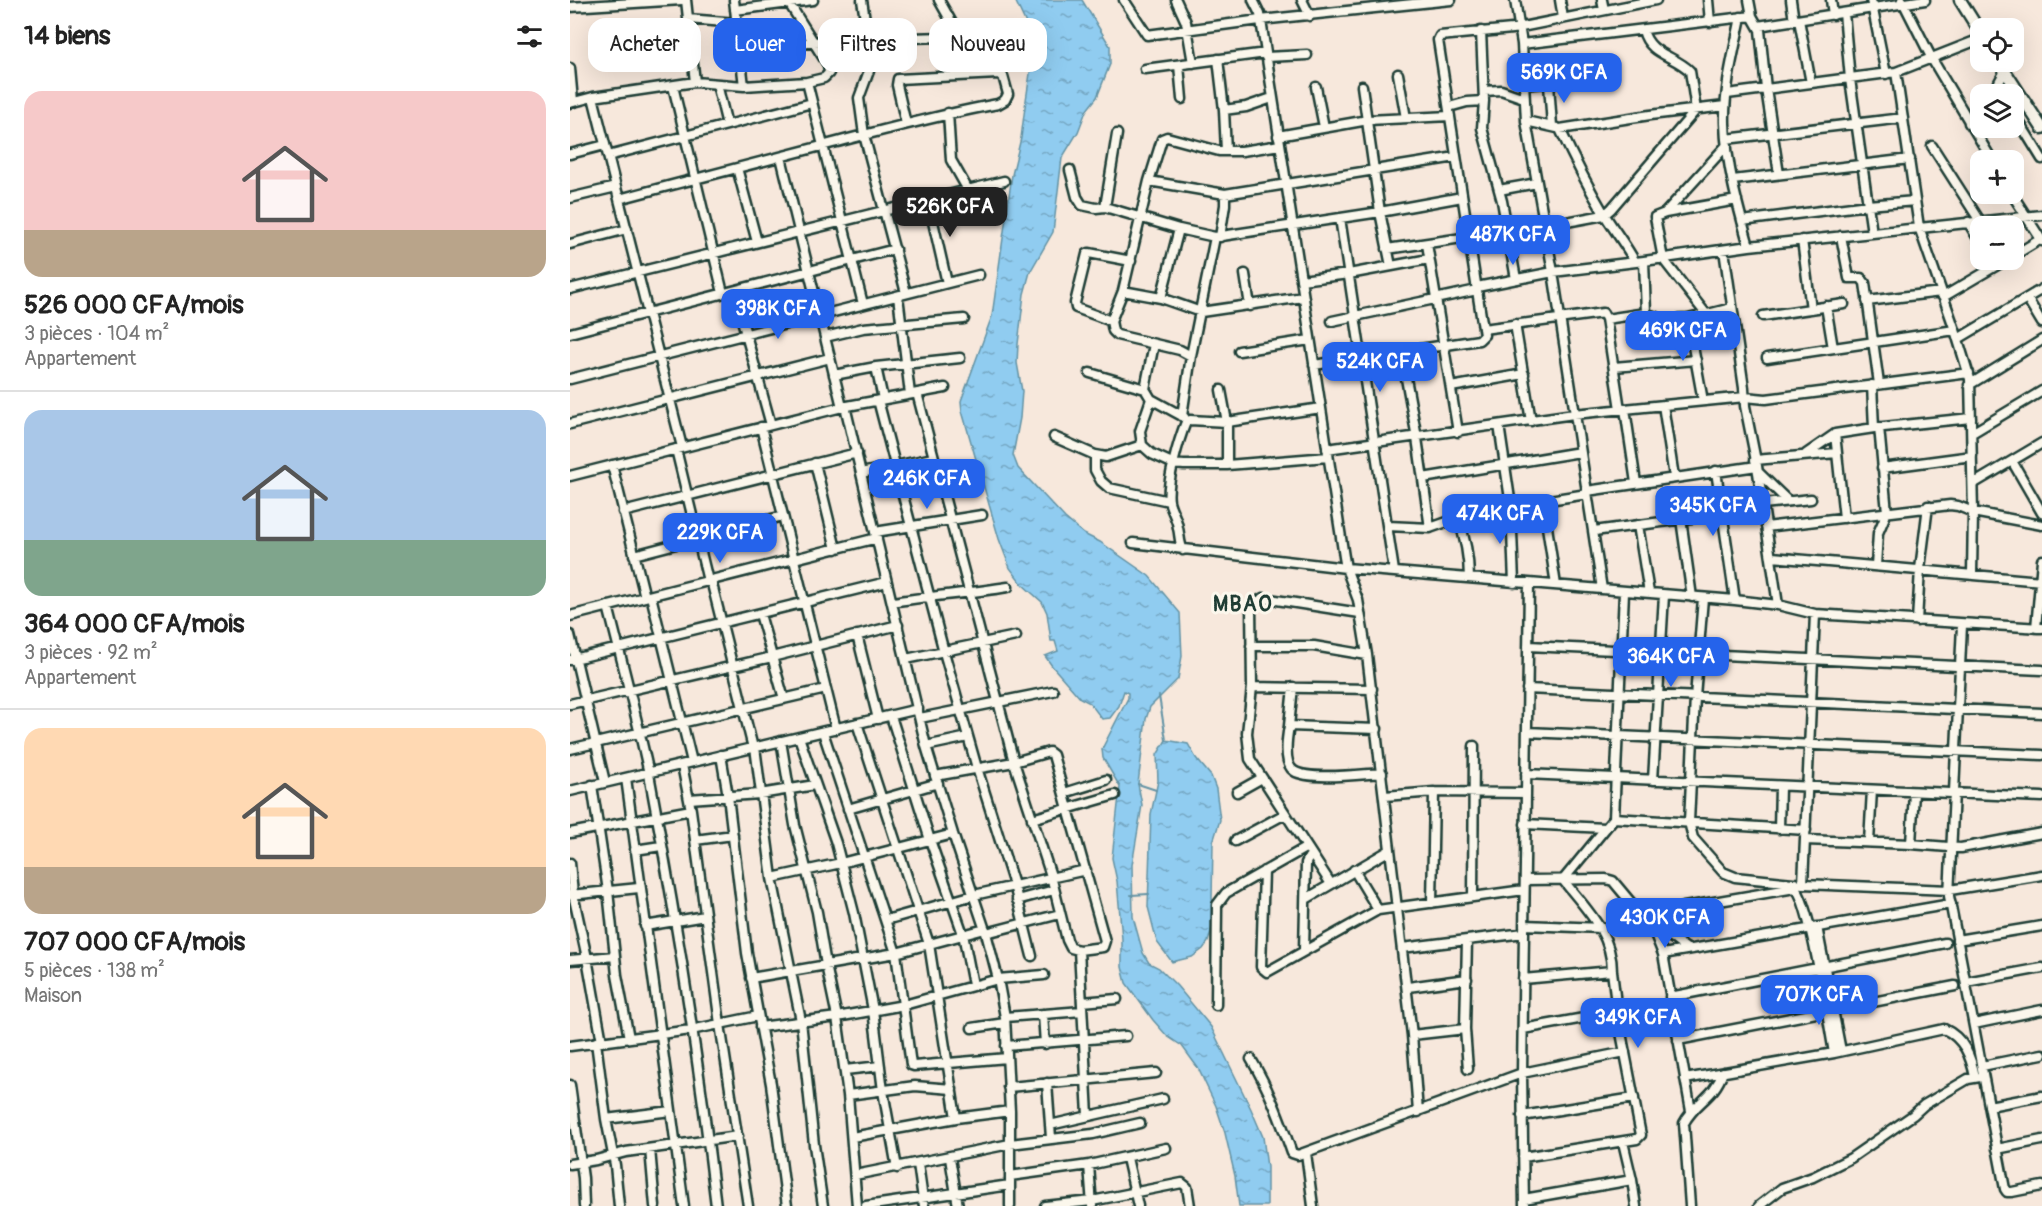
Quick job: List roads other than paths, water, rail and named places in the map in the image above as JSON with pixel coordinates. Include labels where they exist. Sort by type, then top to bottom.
[{"type":"street","points":[[570,7],[684,0],[688,18]]},
{"type":"street","points":[[734,0],[736,18]]},
{"type":"street","points":[[735,10],[788,1],[813,0]]},
{"type":"street","points":[[862,0],[865,18]]},
{"type":"street","points":[[939,0],[949,18]]},
{"type":"street","points":[[1124,0],[1146,35],[1260,20],[1451,0]]},
{"type":"street","points":[[1176,0],[1185,19],[1193,63]]},
{"type":"street","points":[[1253,0],[1260,20],[1266,55],[1346,568],[1358,600],[1367,655],[1401,948],[1408,987],[1418,1112]]},
{"type":"street","points":[[1302,0],[1310,16]]},
{"type":"street","points":[[1348,0],[1353,11]]},
{"type":"street","points":[[1515,0],[1522,44],[1526,121],[1553,272],[1602,589]]},
{"type":"street","points":[[1560,0],[1563,18]]},
{"type":"street","points":[[1602,0],[1604,10]]},
{"type":"street","points":[[1314,365],[1479,340],[1484,335],[1439,38],[1442,35],[1520,27],[1656,0]]},
{"type":"street","points":[[1708,0],[1710,22]]},
{"type":"street","points":[[1749,0],[1752,16],[1758,26],[1779,174]]},
{"type":"street","points":[[1791,0],[1811,83]]},
{"type":"street","points":[[1831,0],[1833,15]]},
{"type":"street","points":[[1758,26],[1844,13],[1871,5],[1925,0]]},
{"type":"street","points":[[1960,0],[1971,18]]},
{"type":"street","points":[[570,68],[572,102],[695,82],[744,86],[807,82],[824,78],[828,73],[828,65],[788,1]]},
{"type":"street","points":[[1903,2],[1932,59],[1986,150]]},
{"type":"street","points":[[1871,5],[1886,74]]},
{"type":"street","points":[[1844,13],[1850,79],[1872,233]]},
{"type":"street","points":[[1522,44],[1752,16]]},
{"type":"street","points":[[1741,17],[1725,106],[1726,142],[1749,246]]},
{"type":"street","points":[[1545,226],[1604,214],[1615,206],[1696,110],[1690,70],[1661,54],[1650,45],[1643,30]]},
{"type":"street","points":[[1481,31],[1484,96],[1482,128],[1500,190],[1516,279]]},
{"type":"street","points":[[806,43],[818,42]]},
{"type":"street","points":[[1727,94],[1896,72],[1970,43]]},
{"type":"street","points":[[1145,69],[1218,59],[1266,55],[1307,55]]},
{"type":"street","points":[[1218,59],[1226,151]]},
{"type":"street","points":[[1179,65],[1182,99]]},
{"type":"street","points":[[694,72],[695,82]]},
{"type":"street","points":[[742,72],[744,86]]},
{"type":"street","points":[[848,809],[977,768],[1014,762],[1052,753],[1106,941],[1103,947],[1079,950],[1069,945],[1059,914],[1051,876],[1014,762],[951,519],[914,394],[906,364],[902,294],[894,249],[864,135],[859,98],[869,72]]},
{"type":"street","points":[[1896,72],[1919,228],[1969,373],[1974,512],[1972,574]]},
{"type":"street","points":[[2006,72],[2042,128]]},
{"type":"street","points":[[619,199],[781,157],[948,113],[998,104],[1005,100],[1008,94],[1003,76],[998,74],[898,79],[897,85],[906,124]]},
{"type":"street","points":[[1398,74],[1406,118]]},
{"type":"street","points":[[1524,85],[1590,79]]},
{"type":"street","points":[[807,82],[863,304]]},
{"type":"street","points":[[717,84],[727,125]]},
{"type":"street","points":[[1550,84],[1556,128],[1604,214],[1640,262],[1646,313]]},
{"type":"street","points":[[673,86],[723,293]]},
{"type":"street","points":[[1362,86],[1373,171],[1391,266]]},
{"type":"street","points":[[1316,87],[1324,127]]},
{"type":"street","points":[[1278,135],[1368,120],[1449,112],[1467,102],[1501,90],[1524,98]]},
{"type":"street","points":[[593,97],[670,399],[697,539],[722,622],[754,748],[772,878],[801,1021],[823,1206]]},
{"type":"street","points":[[1224,110],[1246,107],[1272,98]]},
{"type":"street","points":[[608,156],[812,103]]},
{"type":"street","points":[[1526,121],[1556,128],[1725,106]]},
{"type":"street","points":[[948,113],[951,160],[968,189]]},
{"type":"street","points":[[1665,213],[1726,142],[1772,133],[1903,118]]},
{"type":"street","points":[[2024,130],[2042,159]]},
{"type":"street","points":[[1104,207],[1117,134]]},
{"type":"street","points":[[1191,356],[1117,335],[1113,331],[1111,321],[1123,291],[1149,180],[1162,139],[1164,137],[1226,151],[1280,145]]},
{"type":"street","points":[[570,154],[605,145]]},
{"type":"street","points":[[1932,146],[1977,216]]},
{"type":"street","points":[[781,157],[834,375],[844,406],[888,582],[926,746],[974,895],[998,979],[1005,1020],[1010,1111],[1010,1206]]},
{"type":"street","points":[[1149,180],[1225,194],[1456,158]]},
{"type":"street","points":[[1733,180],[1910,159]]},
{"type":"street","points":[[737,168],[757,242]]},
{"type":"street","points":[[1070,170],[1077,196],[1082,205],[1104,207],[1179,229],[1217,237],[1462,197]]},
{"type":"street","points":[[570,289],[1004,180]]},
{"type":"street","points":[[1500,190],[1537,183]]},
{"type":"street","points":[[570,198],[616,187]]},
{"type":"street","points":[[1183,550],[1169,501],[1169,483],[1186,418],[1191,356],[1225,205],[1225,194]]},
{"type":"street","points":[[928,200],[947,283]]},
{"type":"street","points":[[1706,314],[1663,259],[1654,219],[1657,215],[1665,213],[1737,200]]},
{"type":"street","points":[[1742,221],[1915,201]]},
{"type":"street","points":[[2018,204],[2041,240],[2024,250]]},
{"type":"street","points":[[2026,217],[2042,215]]},
{"type":"street","points":[[1340,218],[1394,571]]},
{"type":"street","points":[[1332,321],[1356,314],[1437,300],[1449,295],[1553,272],[1802,240],[1968,222],[1970,225]]},
{"type":"street","points":[[570,244],[627,229]]},
{"type":"street","points":[[1161,298],[1179,229]]},
{"type":"street","points":[[1841,236],[1848,275],[1852,279],[1861,278],[1863,280],[1873,342],[1877,427],[1887,512],[1878,533],[1876,566]]},
{"type":"street","points":[[1387,249],[1469,237]]},
{"type":"street","points":[[1802,240],[1811,309]]},
{"type":"street","points":[[1426,244],[1458,432]]},
{"type":"street","points":[[570,333],[894,249]]},
{"type":"street","points":[[1724,250],[1745,397],[1744,406],[1757,466],[1778,605]]},
{"type":"street","points":[[1111,321],[1079,310],[1074,303],[1087,254],[1131,261]]},
{"type":"street","points":[[1301,280],[1349,274],[1429,259]]},
{"type":"street","points":[[1867,301],[1942,294],[1981,270]]},
{"type":"street","points":[[1245,274],[1250,306]]},
{"type":"street","points":[[570,379],[979,275]]},
{"type":"street","points":[[1767,358],[1873,342],[1956,334],[2042,289]]},
{"type":"street","points":[[734,291],[771,424]]},
{"type":"street","points":[[1123,291],[1161,298],[1201,312],[1304,297]]},
{"type":"street","points":[[2027,298],[2042,323]]},
{"type":"street","points":[[1763,316],[1844,304]]},
{"type":"street","points":[[1826,306],[1833,348]]},
{"type":"street","points":[[1606,319],[1646,313],[1664,320],[1688,319],[1732,308]]},
{"type":"street","points":[[1483,329],[1603,313],[1606,319],[1636,483]]},
{"type":"street","points":[[825,336],[863,328],[964,319]]},
{"type":"street","points":[[1688,319],[1703,401]]},
{"type":"street","points":[[1515,324],[1531,421]]},
{"type":"street","points":[[1239,351],[1310,340]]},
{"type":"street","points":[[1970,385],[2042,340]]},
{"type":"street","points":[[1154,344],[1145,389],[1151,399],[1186,418],[1227,422],[1321,408]]},
{"type":"street","points":[[1401,351],[1430,528]]},
{"type":"street","points":[[570,424],[830,358]]},
{"type":"street","points":[[834,375],[876,367],[960,358]]},
{"type":"street","points":[[1614,367],[1696,360]]},
{"type":"street","points":[[876,367],[880,400],[894,466],[912,525],[960,710],[1014,885],[1032,956]]},
{"type":"street","points":[[1090,373],[1145,389]]},
{"type":"street","points":[[1151,399],[1140,431],[1142,446],[1152,454],[1174,464],[1227,465],[1328,453],[1375,443],[1574,414],[1745,397],[1766,399],[1969,373]]},
{"type":"street","points":[[1451,387],[1524,374]]},
{"type":"street","points":[[570,476],[844,406],[945,388]]},
{"type":"street","points":[[1221,390],[1227,422],[1227,465]]},
{"type":"street","points":[[1972,433],[2042,391]]},
{"type":"street","points":[[1663,405],[1674,477]]},
{"type":"street","points":[[1806,454],[1835,434],[1877,427],[1971,418]]},
{"type":"street","points":[[1499,425],[1511,506],[1514,583]]},
{"type":"street","points":[[761,427],[836,729]]},
{"type":"street","points":[[1835,434],[1844,518]]},
{"type":"street","points":[[1054,437],[1095,455],[1106,457],[1142,446]]},
{"type":"street","points":[[1973,484],[2042,443]]},
{"type":"street","points":[[1423,478],[1580,452]]},
{"type":"street","points":[[624,512],[856,453]]},
{"type":"street","points":[[1388,526],[1430,528],[1458,518],[1511,506],[1636,483],[1757,466],[1806,454],[1837,453]]},
{"type":"street","points":[[1095,455],[1095,470],[1101,481],[1109,488],[1169,501]]},
{"type":"street","points":[[1882,468],[1972,456]]},
{"type":"street","points":[[861,473],[933,458]]},
{"type":"street","points":[[2012,461],[2042,513]]},
{"type":"street","points":[[815,463],[836,549]]},
{"type":"street","points":[[612,465],[634,555],[661,637],[692,762]]},
{"type":"street","points":[[1757,466],[1788,501]]},
{"type":"street","points":[[1716,471],[1735,600]]},
{"type":"street","points":[[1763,504],[1811,499]]},
{"type":"street","points":[[1543,501],[1556,585]]},
{"type":"street","points":[[1766,527],[1928,506],[1958,506],[1974,512],[2042,525]]},
{"type":"street","points":[[1917,621],[1920,569],[1928,506]]},
{"type":"street","points":[[1594,531],[1722,513]]},
{"type":"street","points":[[570,616],[836,549],[912,525],[982,515]]},
{"type":"street","points":[[634,555],[783,516]]},
{"type":"street","points":[[1458,518],[1463,530],[1469,561],[1469,578]]},
{"type":"street","points":[[1681,519],[1692,597]]},
{"type":"street","points":[[1638,525],[1649,593]]},
{"type":"street","points":[[1133,543],[1346,568],[1735,600],[1778,605],[1815,614],[1962,625],[2039,628],[2042,560]]},
{"type":"street","points":[[1772,557],[2041,581]]},
{"type":"street","points":[[573,659],[888,582]]},
{"type":"street","points":[[1529,584],[1522,1029],[1524,1202],[1632,1180]]},
{"type":"street","points":[[892,602],[1008,587]]},
{"type":"street","points":[[1563,880],[1614,818],[1624,592]]},
{"type":"street","points":[[1653,780],[1664,595]]},
{"type":"street","points":[[1331,884],[1250,759],[1247,734],[1252,687],[1251,606],[1263,598],[1360,613]]},
{"type":"street","points":[[1693,838],[1689,822],[1690,782],[1697,654],[1703,598]]},
{"type":"street","points":[[608,606],[648,772],[656,816],[692,1030],[716,1206]]},
{"type":"street","points":[[760,614],[784,699]]},
{"type":"street","points":[[1803,884],[1815,614]]},
{"type":"street","points":[[570,704],[898,625]]},
{"type":"street","points":[[1759,1206],[1789,1185],[1818,1175],[1851,1158],[1913,1115],[1923,1105],[1979,1077],[1982,1066],[1957,940],[1950,890],[1962,625]]},
{"type":"street","points":[[570,635],[573,659],[586,700],[605,782]]},
{"type":"street","points":[[857,635],[878,719]]},
{"type":"street","points":[[906,659],[1016,636]]},
{"type":"street","points":[[1251,646],[1314,646],[1367,655]]},
{"type":"street","points":[[1528,646],[2042,670]]},
{"type":"street","points":[[1252,687],[1372,689]]},
{"type":"street","points":[[1293,687],[1288,763],[1294,771],[1312,776],[1382,773]]},
{"type":"street","points":[[570,749],[826,689]]},
{"type":"street","points":[[1527,689],[2042,713]]},
{"type":"street","points":[[570,790],[891,716],[960,710],[1053,691]]},
{"type":"street","points":[[891,716],[930,840],[963,934],[973,986]]},
{"type":"street","points":[[857,723],[929,944],[956,1118]]},
{"type":"street","points":[[1289,726],[1377,729]]},
{"type":"street","points":[[823,732],[896,953],[911,1065],[1007,1058]]},
{"type":"street","points":[[1527,732],[2042,755]]},
{"type":"street","points":[[799,737],[834,837],[864,960],[897,1168]]},
{"type":"street","points":[[926,746],[968,737]]},
{"type":"street","points":[[781,741],[788,789],[817,912],[837,1017],[848,1095],[857,1206]]},
{"type":"street","points":[[1473,897],[1474,746]]},
{"type":"street","points":[[721,755],[751,978],[771,1084],[788,1206]]},
{"type":"street","points":[[682,765],[691,810],[748,1206]]},
{"type":"street","points":[[1526,774],[2042,797]]},
{"type":"street","points":[[626,778],[639,888],[684,1206]]},
{"type":"street","points":[[1237,792],[1262,778]]},
{"type":"street","points":[[1064,793],[1106,780]]},
{"type":"street","points":[[592,785],[615,956],[629,1038]]},
{"type":"street","points":[[689,799],[760,794],[814,785]]},
{"type":"street","points":[[1779,829],[1780,786]]},
{"type":"street","points":[[1869,842],[1872,790]]},
{"type":"street","points":[[1385,796],[1434,792],[1526,793]]},
{"type":"street","points":[[1432,903],[1434,792]]},
{"type":"street","points":[[1911,844],[1914,792]]},
{"type":"street","points":[[1032,819],[1115,795]]},
{"type":"street","points":[[570,833],[691,810]]},
{"type":"street","points":[[1235,841],[1285,814]]},
{"type":"street","points":[[1614,818],[1806,830]]},
{"type":"street","points":[[1674,822],[1693,838],[1723,872],[1729,875],[1803,884],[1950,890],[2042,874]]},
{"type":"street","points":[[1525,824],[1605,828]]},
{"type":"street","points":[[1805,840],[1971,847],[2042,833]]},
{"type":"street","points":[[772,878],[806,872],[953,834]]},
{"type":"street","points":[[695,840],[733,835]]},
{"type":"street","points":[[635,850],[661,846]]},
{"type":"street","points":[[1216,1005],[1217,905],[1226,893],[1306,847]]},
{"type":"street","points":[[1305,899],[1390,850]]},
{"type":"street","points":[[1305,950],[1307,860],[1312,855]]},
{"type":"street","points":[[570,863],[572,895],[588,958],[606,1119],[615,1165],[618,1206]]},
{"type":"street","points":[[886,920],[1014,885],[1086,870]]},
{"type":"street","points":[[1354,870],[1378,910]]},
{"type":"street","points":[[1264,871],[1262,967],[1267,972],[1378,910],[1524,890]]},
{"type":"street","points":[[1525,879],[1606,879],[1613,881],[1658,931],[1687,950]]},
{"type":"street","points":[[1523,1157],[1623,1142],[1637,1139],[1641,1135],[1617,1012],[1612,954],[1602,928],[1563,880]]},
{"type":"street","points":[[572,895],[639,888]]},
{"type":"street","points":[[1658,931],[1674,912],[1684,907],[1796,888],[1800,892],[1814,927],[1838,1052]]},
{"type":"street","points":[[1017,900],[1054,890]]},
{"type":"street","points":[[1663,954],[1951,904]]},
{"type":"street","points":[[751,978],[864,960],[963,934],[1059,914]]},
{"type":"street","points":[[645,926],[705,916]]},
{"type":"street","points":[[1957,940],[2042,926]]},
{"type":"street","points":[[1401,948],[1467,940],[1524,929],[1602,928]]},
{"type":"street","points":[[1658,931],[1691,1111]]},
{"type":"street","points":[[1467,940],[1465,1029],[1468,1069]]},
{"type":"street","points":[[1670,997],[1945,943]]},
{"type":"street","points":[[1079,950],[1088,1115]]},
{"type":"street","points":[[570,960],[615,956]]},
{"type":"street","points":[[1966,982],[2042,968]]},
{"type":"street","points":[[1523,979],[1612,971]]},
{"type":"street","points":[[760,1027],[904,1005],[998,979],[1044,975]]},
{"type":"street","points":[[1408,987],[1467,978]]},
{"type":"street","points":[[1678,1040],[1955,986]]},
{"type":"street","points":[[972,1028],[1117,999]]},
{"type":"street","points":[[1974,1024],[2042,1010]]},
{"type":"street","points":[[1522,1029],[1617,1012]]},
{"type":"street","points":[[1043,1014],[1045,1044]]},
{"type":"street","points":[[570,1046],[692,1030],[758,1016]]},
{"type":"street","points":[[1412,1035],[1465,1029]]},
{"type":"street","points":[[1685,1078],[1838,1052],[1944,1029],[1962,1044],[1979,1077],[1989,1106],[2007,1192],[2042,1186]]},
{"type":"street","points":[[1006,1046],[1126,1036]]},
{"type":"street","points":[[1251,1059],[1276,1106],[1292,1153],[1295,1155],[1306,1153],[1522,1073],[1625,1052]]},
{"type":"street","points":[[1982,1066],[2042,1054]]},
{"type":"street","points":[[845,1070],[880,1065]]},
{"type":"street","points":[[1690,1206],[1684,1123],[1691,1111],[1710,1096],[1723,1072]]},
{"type":"street","points":[[1008,1087],[1156,1073]]},
{"type":"street","points":[[1047,1083],[1051,1138]]},
{"type":"street","points":[[570,1085],[575,1163],[584,1206]]},
{"type":"street","points":[[848,1095],[923,1086],[952,1089]]},
{"type":"street","points":[[1989,1106],[2042,1096]]},
{"type":"street","points":[[1522,1116],[1634,1098]]},
{"type":"street","points":[[1050,1125],[1163,1099]]},
{"type":"street","points":[[852,1137],[956,1118],[1010,1111]]},
{"type":"street","points":[[606,1119],[671,1112]]},
{"type":"street","points":[[855,1175],[950,1158],[1010,1144],[1093,1134],[1140,1123]]},
{"type":"street","points":[[575,1163],[612,1155],[738,1136]]},
{"type":"street","points":[[1997,1149],[2042,1140]]},
{"type":"street","points":[[1623,1142],[1636,1206]]},
{"type":"street","points":[[866,1206],[923,1202],[1010,1180],[1127,1158],[1166,1148]]},
{"type":"street","points":[[650,1149],[655,1206]]},
{"type":"street","points":[[1306,1153],[1313,1206]]},
{"type":"street","points":[[950,1158],[958,1206]]},
{"type":"street","points":[[1127,1158],[1138,1206]]},
{"type":"street","points":[[918,1164],[923,1202]]},
{"type":"street","points":[[1089,1165],[1092,1204]]},
{"type":"street","points":[[1045,1206],[1092,1204],[1182,1183],[1187,1187],[1190,1206]]},
{"type":"water","points":[[1015,0],[1082,0],[1110,46],[1110,64],[1097,97],[1086,111],[1078,132],[1062,158],[1053,232],[1030,272],[1024,294],[1017,363],[1022,391],[1013,455],[1018,468],[1065,518],[1084,534],[1100,542],[1149,576],[1180,613],[1182,656],[1178,679],[1150,707],[1146,719],[1138,784],[1142,805],[1132,865],[1133,917],[1143,953],[1149,963],[1159,968],[1177,986],[1211,1027],[1251,1109],[1263,1137],[1267,1167],[1267,1206],[1239,1206],[1225,1133],[1216,1106],[1198,1068],[1182,1046],[1167,1036],[1153,1020],[1126,983],[1122,967],[1117,881],[1112,858],[1120,787],[1103,758],[1102,749],[1128,698],[1128,693],[1124,691],[1119,706],[1110,718],[1102,719],[1090,703],[1080,698],[1045,656],[1058,651],[1055,641],[1051,641],[1047,613],[1042,602],[1023,585],[1010,568],[999,539],[962,411],[961,401],[992,316],[1012,175],[1021,138],[1030,72],[1047,72],[1047,18],[1023,18]]},
{"type":"water","points":[[1166,740],[1188,744],[1211,776],[1216,789],[1220,820],[1213,842],[1214,920],[1208,942],[1192,957],[1172,962],[1157,942],[1148,907],[1151,814],[1158,781],[1157,755]]},
{"type":"waterway","points":[[1159,696],[1166,740]]},
{"type":"waterway","points":[[1138,784],[1156,790]]},
{"type":"waterway","points":[[1131,895],[1149,894]]},
{"type":"district","name":"MBAO","points":[[1243,604]]}]
